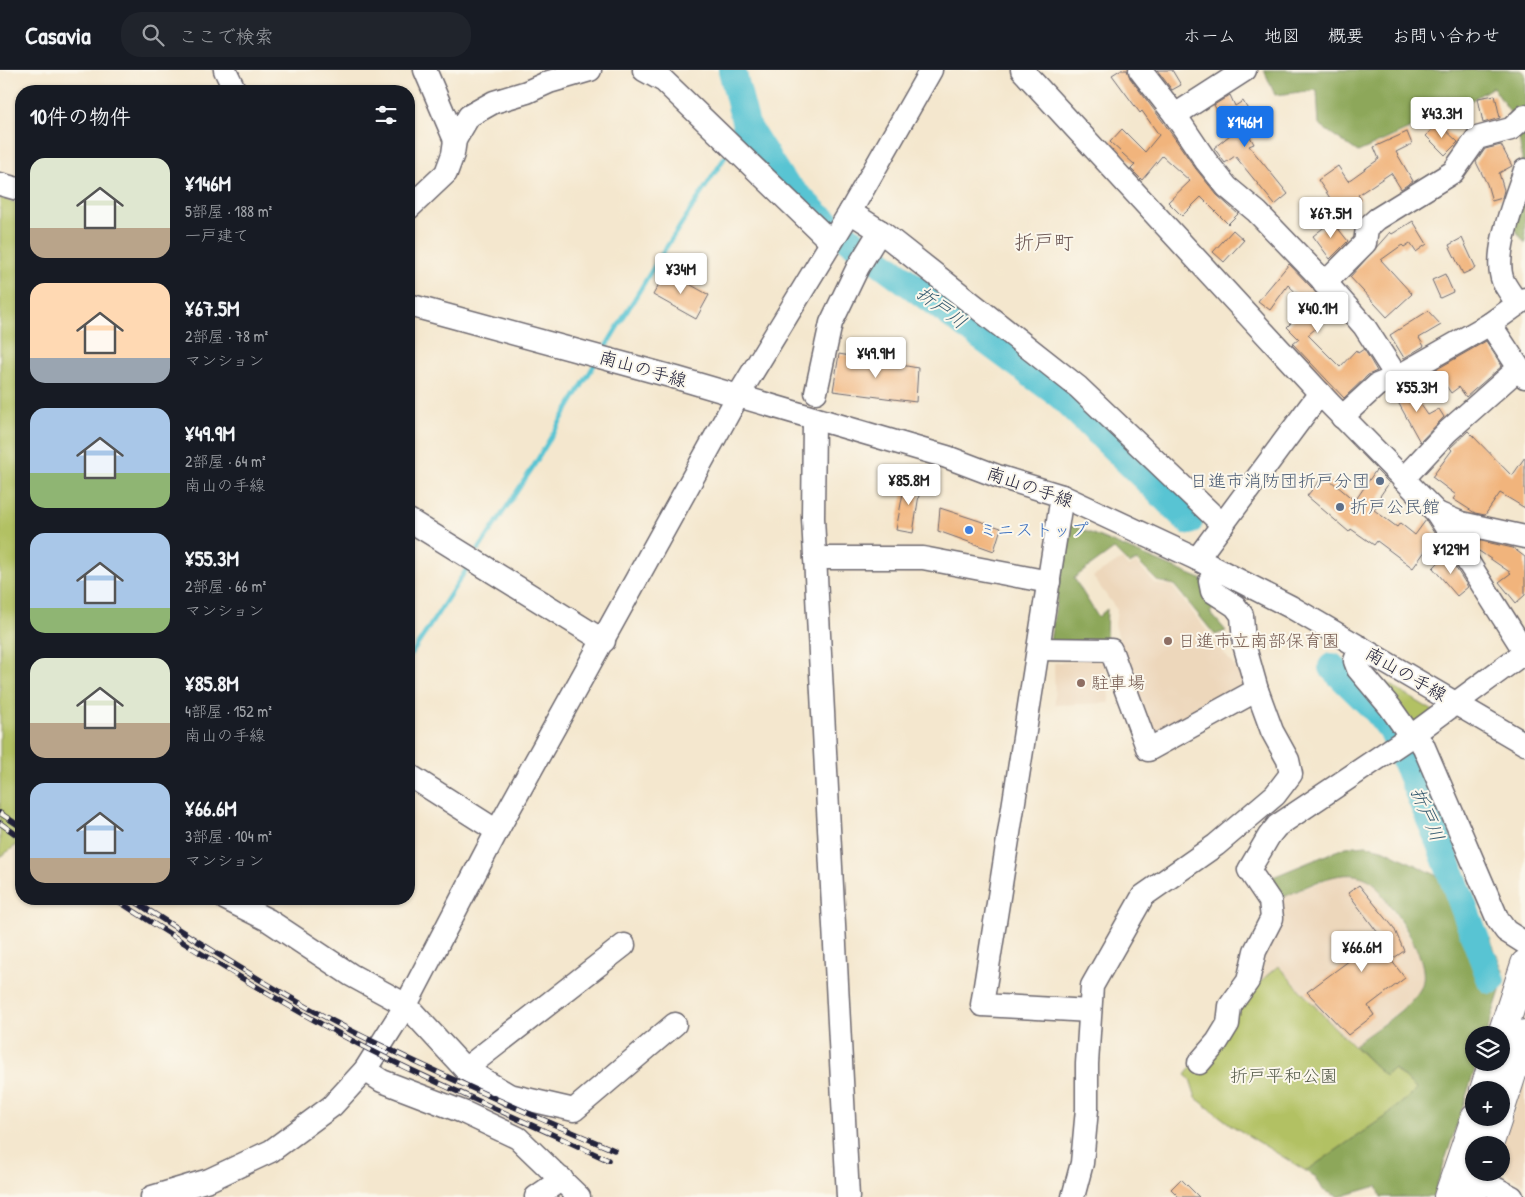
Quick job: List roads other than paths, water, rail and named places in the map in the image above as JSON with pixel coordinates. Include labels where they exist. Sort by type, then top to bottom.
[{"type":"main road","points":[[1505,1026],[1525,964]]},
{"type":"main road","points":[[1510,1081],[1525,1034]]},
{"type":"main road","points":[[1467,1184],[1474,1126]]},
{"type":"street","points":[[225,70],[232,85]]},
{"type":"street","points":[[424,70],[455,140]]},
{"type":"street","points":[[415,202],[446,173],[453,154],[455,140],[469,116],[494,102],[527,92],[549,82],[590,70]]},
{"type":"street","points":[[644,70],[664,81],[831,242]]},
{"type":"street","points":[[152,1197],[209,1180],[272,1152],[332,1106],[365,1070],[406,1005],[497,831],[604,641],[738,396],[850,213],[931,70]]},
{"type":"street","points":[[1022,70],[1342,417],[1437,513],[1525,652],[1403,741],[1277,826],[1269,836],[1249,870],[1270,901],[1272,918],[1255,951],[1248,981],[1230,1006],[1228,1024],[1217,1042],[1199,1063]]},
{"type":"street","points":[[1140,70],[1175,114],[1206,161],[1227,186],[1257,212],[1364,326],[1397,377]]},
{"type":"street","points":[[1175,114],[1245,70]]},
{"type":"street","points":[[1324,284],[1365,243],[1367,228],[1378,219],[1453,172],[1477,138],[1524,124]]},
{"type":"street","points":[[1342,417],[1377,385],[1397,377],[1490,324],[1521,302],[1503,279],[1501,252],[1515,198],[1525,170]]},
{"type":"street","points":[[0,184],[15,188]]},
{"type":"street","points":[[850,213],[880,231],[1078,387],[1224,525]]},
{"type":"street","points":[[816,392],[831,323],[858,267],[880,231]]},
{"type":"street","name":"南山の手線","points":[[415,307],[738,396],[947,457],[997,476],[1062,496],[1206,564],[1291,607],[1525,744]]},
{"type":"street","points":[[1403,479],[1447,432],[1522,373],[1490,324]]},
{"type":"street","points":[[1073,1197],[1083,1154],[1087,1109],[1087,1064],[1092,986],[1143,896],[1216,845],[1275,795],[1291,774],[1288,760],[1272,731],[1257,690],[1244,644],[1242,615],[1235,606],[1212,591],[1206,564],[1212,536],[1224,525],[1320,393]]},
{"type":"street","points":[[814,419],[815,558],[848,1197]]},
{"type":"street","points":[[1062,496],[1039,650],[1006,842],[982,1005],[1090,1011]]},
{"type":"street","points":[[1437,513],[1461,523],[1525,537]]},
{"type":"street","points":[[415,524],[604,641]]},
{"type":"street","points":[[815,558],[923,558],[1050,582]]},
{"type":"street","points":[[1360,647],[1355,661],[1358,669],[1403,741],[1423,745],[1498,920],[1506,931],[1525,943]]},
{"type":"street","points":[[1039,650],[1111,650],[1148,750],[1257,690]]},
{"type":"street","points":[[415,779],[497,831]]},
{"type":"street","points":[[1275,795],[1277,826]]},
{"type":"street","points":[[238,905],[268,920],[351,974],[406,1005],[465,1069],[509,1096],[574,1110],[675,1024]]},
{"type":"street","points":[[465,1069],[624,945]]},
{"type":"street","points":[[365,1070],[382,1081],[463,1112],[518,1138],[562,1179],[578,1197]]},
{"type":"street","points":[[536,1197],[562,1179]]},
{"type":"street","points":[[1467,1184],[1512,1197]]},
{"type":"waterway","name":"折戸川","points":[[732,70],[746,125],[781,180],[818,216],[1061,396],[1189,521]]},
{"type":"waterway","points":[[739,136],[746,125]]},
{"type":"waterway","points":[[603,351],[658,260],[725,157]]},
{"type":"waterway","points":[[479,549],[533,467],[596,362]]},
{"type":"waterway","points":[[415,649],[466,570]]},
{"type":"waterway","name":"折戸川","points":[[1332,667],[1377,711],[1392,730],[1437,836],[1491,980]]},
{"type":"railway","points":[[0,813],[15,823]]},
{"type":"railway","points":[[0,823],[15,834]]},
{"type":"railway","points":[[125,905],[240,977],[368,1049],[608,1160]]},
{"type":"railway","points":[[140,905],[252,975],[344,1027],[464,1085],[614,1150]]},
{"type":"place","name":"日進市消防団折戸分団","points":[[1380,481]]},
{"type":"place","name":"折戸公民館","points":[[1340,507]]},
{"type":"place","name":"ミニストップ","points":[[969,530]]},
{"type":"place","name":"日進市立南部保育園","points":[[1168,641]]},
{"type":"place","name":"駐車場","points":[[1081,683]]},
{"type":"district","name":"折戸町","points":[[1044,242]]},
{"type":"park label","name":"折戸平和公園","points":[[1284,1076]]}]
